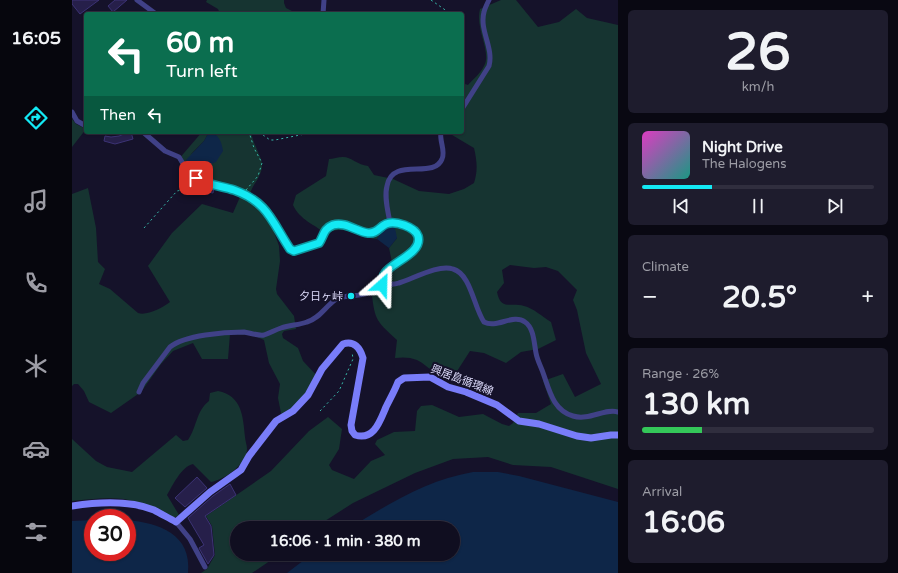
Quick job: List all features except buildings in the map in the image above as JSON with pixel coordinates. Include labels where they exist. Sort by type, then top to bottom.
[{"type":"main road","name":"興居島循環線","points":[[350,343],[357,346],[361,351],[363,358],[351,425],[352,431],[355,435],[365,437],[379,425],[398,382],[404,378],[422,376],[430,377],[448,387],[466,392],[496,405],[519,421],[539,424],[577,436],[591,438],[618,435]]},
{"type":"main road","points":[[72,506],[109,504],[139,506],[153,510],[176,522],[210,492],[241,470],[249,456],[276,421],[293,411],[308,395],[322,369],[343,344],[350,343]]},
{"type":"street","points":[[137,0],[153,12]]},
{"type":"street","points":[[323,12],[324,0]]},
{"type":"street","points":[[464,106],[489,66],[491,58],[483,19],[484,11],[489,0]]},
{"type":"street","points":[[72,112],[78,121],[84,125]]},
{"type":"street","points":[[145,134],[165,151],[179,157],[188,172],[199,180],[242,194],[264,207],[290,249],[294,251],[319,243],[325,229],[335,224],[340,224],[370,233],[377,232],[386,224],[390,223],[411,228],[416,232],[418,240],[417,246],[413,251],[388,269],[384,274],[382,285]]},
{"type":"street","points":[[390,223],[386,186],[390,178],[396,171],[431,167],[438,164],[442,159],[443,153],[441,134]]},
{"type":"street","points":[[139,392],[143,383],[170,347],[175,343],[208,335],[230,333],[253,333],[264,335],[317,318],[335,300],[367,294],[382,285],[389,286],[398,284],[419,275],[446,268],[452,268],[459,271],[464,278],[484,322],[493,324],[521,320],[527,323],[531,329],[536,355],[552,396],[557,406],[564,413],[574,417],[583,418],[608,412],[618,412]]},
{"type":"street","points":[[176,522],[190,539],[205,567]]},
{"type":"path","points":[[431,0],[448,12]]},
{"type":"path","points":[[242,194],[258,176],[262,163],[254,148],[250,134]]},
{"type":"path","points":[[262,134],[270,140],[305,134],[322,134]]},
{"type":"path","points":[[144,228],[177,192],[191,188],[199,180]]},
{"type":"path","points":[[320,411],[340,391],[353,359],[350,343]]},
{"type":"green space","points":[[207,0],[284,0],[286,8],[294,12],[219,12],[218,9],[206,2]]},
{"type":"green space","points":[[501,0],[516,0],[538,27],[559,22],[576,9],[587,18],[618,25],[618,489],[551,467],[513,465],[488,457],[453,459],[415,473],[353,503],[325,521],[230,521],[230,561],[270,561],[252,573],[201,573],[207,569],[215,555],[212,526],[206,516],[271,471],[309,431],[328,417],[342,429],[339,449],[329,465],[332,470],[354,479],[371,461],[385,455],[375,444],[377,440],[394,432],[415,431],[417,411],[421,406],[432,405],[459,417],[483,414],[509,426],[513,423],[518,413],[536,413],[551,404],[543,381],[563,374],[575,397],[601,384],[586,353],[577,310],[573,300],[577,290],[558,271],[546,267],[534,268],[510,265],[502,270],[504,283],[497,292],[501,302],[504,304],[527,307],[551,322],[556,340],[538,349],[521,352],[506,363],[484,353],[470,351],[452,379],[446,379],[437,375],[422,363],[414,359],[395,358],[397,340],[377,318],[371,288],[377,284],[384,269],[392,262],[389,248],[397,238],[385,228],[377,239],[345,230],[332,231],[326,234],[303,218],[293,205],[296,195],[326,176],[329,159],[341,157],[349,158],[368,166],[374,175],[393,179],[419,191],[449,194],[464,189],[474,183],[477,166],[474,148],[450,134],[464,134],[464,84],[468,85],[481,71],[486,60],[479,17],[480,9]]},
{"type":"green space","points":[[72,119],[76,124],[84,128],[84,132],[72,147]]},
{"type":"green space","points":[[200,134],[208,134],[204,141],[190,155],[216,135],[215,134],[252,134],[262,167],[259,177],[250,194],[269,207],[272,211],[272,226],[279,246],[280,261],[276,289],[277,294],[294,316],[296,329],[284,331],[282,334],[283,338],[298,348],[303,361],[319,378],[285,419],[281,413],[278,398],[280,384],[269,363],[264,340],[252,335],[230,334],[228,359],[202,359],[193,343],[173,351],[161,364],[141,392],[111,413],[89,402],[84,391],[78,384],[74,384],[72,386],[72,194],[88,188],[96,228],[98,262],[105,269],[99,284],[110,289],[138,313],[142,314],[150,312],[159,309],[170,302],[148,266],[172,233],[202,204],[233,213],[240,197],[218,187],[196,182],[184,170],[178,160]]},
{"type":"green space","points":[[218,391],[232,397],[240,408],[247,447],[246,455],[239,466],[228,475],[216,481],[211,482],[193,464],[181,472],[167,495],[179,515],[174,518],[143,504],[118,498],[72,501],[72,439],[96,461],[107,467],[132,472],[176,435],[183,441],[188,440],[199,414],[209,401],[210,393]]},
{"type":"water","points":[[208,134],[215,134],[222,144],[223,151],[216,162],[198,169],[191,167],[186,160],[204,141]]},
{"type":"water","points":[[392,226],[395,228],[397,238],[389,248],[377,239],[385,228]]},
{"type":"water","points":[[473,472],[498,472],[519,476],[618,502],[618,573],[287,573],[303,561],[460,561],[460,521],[361,521],[408,494],[456,476]]},
{"type":"water","points":[[84,520],[84,561],[136,561],[136,522],[151,524],[161,528],[171,533],[179,540],[185,549],[188,560],[188,573],[72,573],[72,521]]},
{"type":"place","name":"夕日ヶ峠","points":[[351,296]]},
{"type":"route","points":[[196,178],[236,190],[264,207],[290,249],[294,251],[298,251],[319,243],[322,240],[325,229],[335,224],[340,224],[366,233],[377,232],[383,226],[390,223],[411,228],[418,236],[417,246],[413,251],[388,269],[382,279],[382,285]]}]
